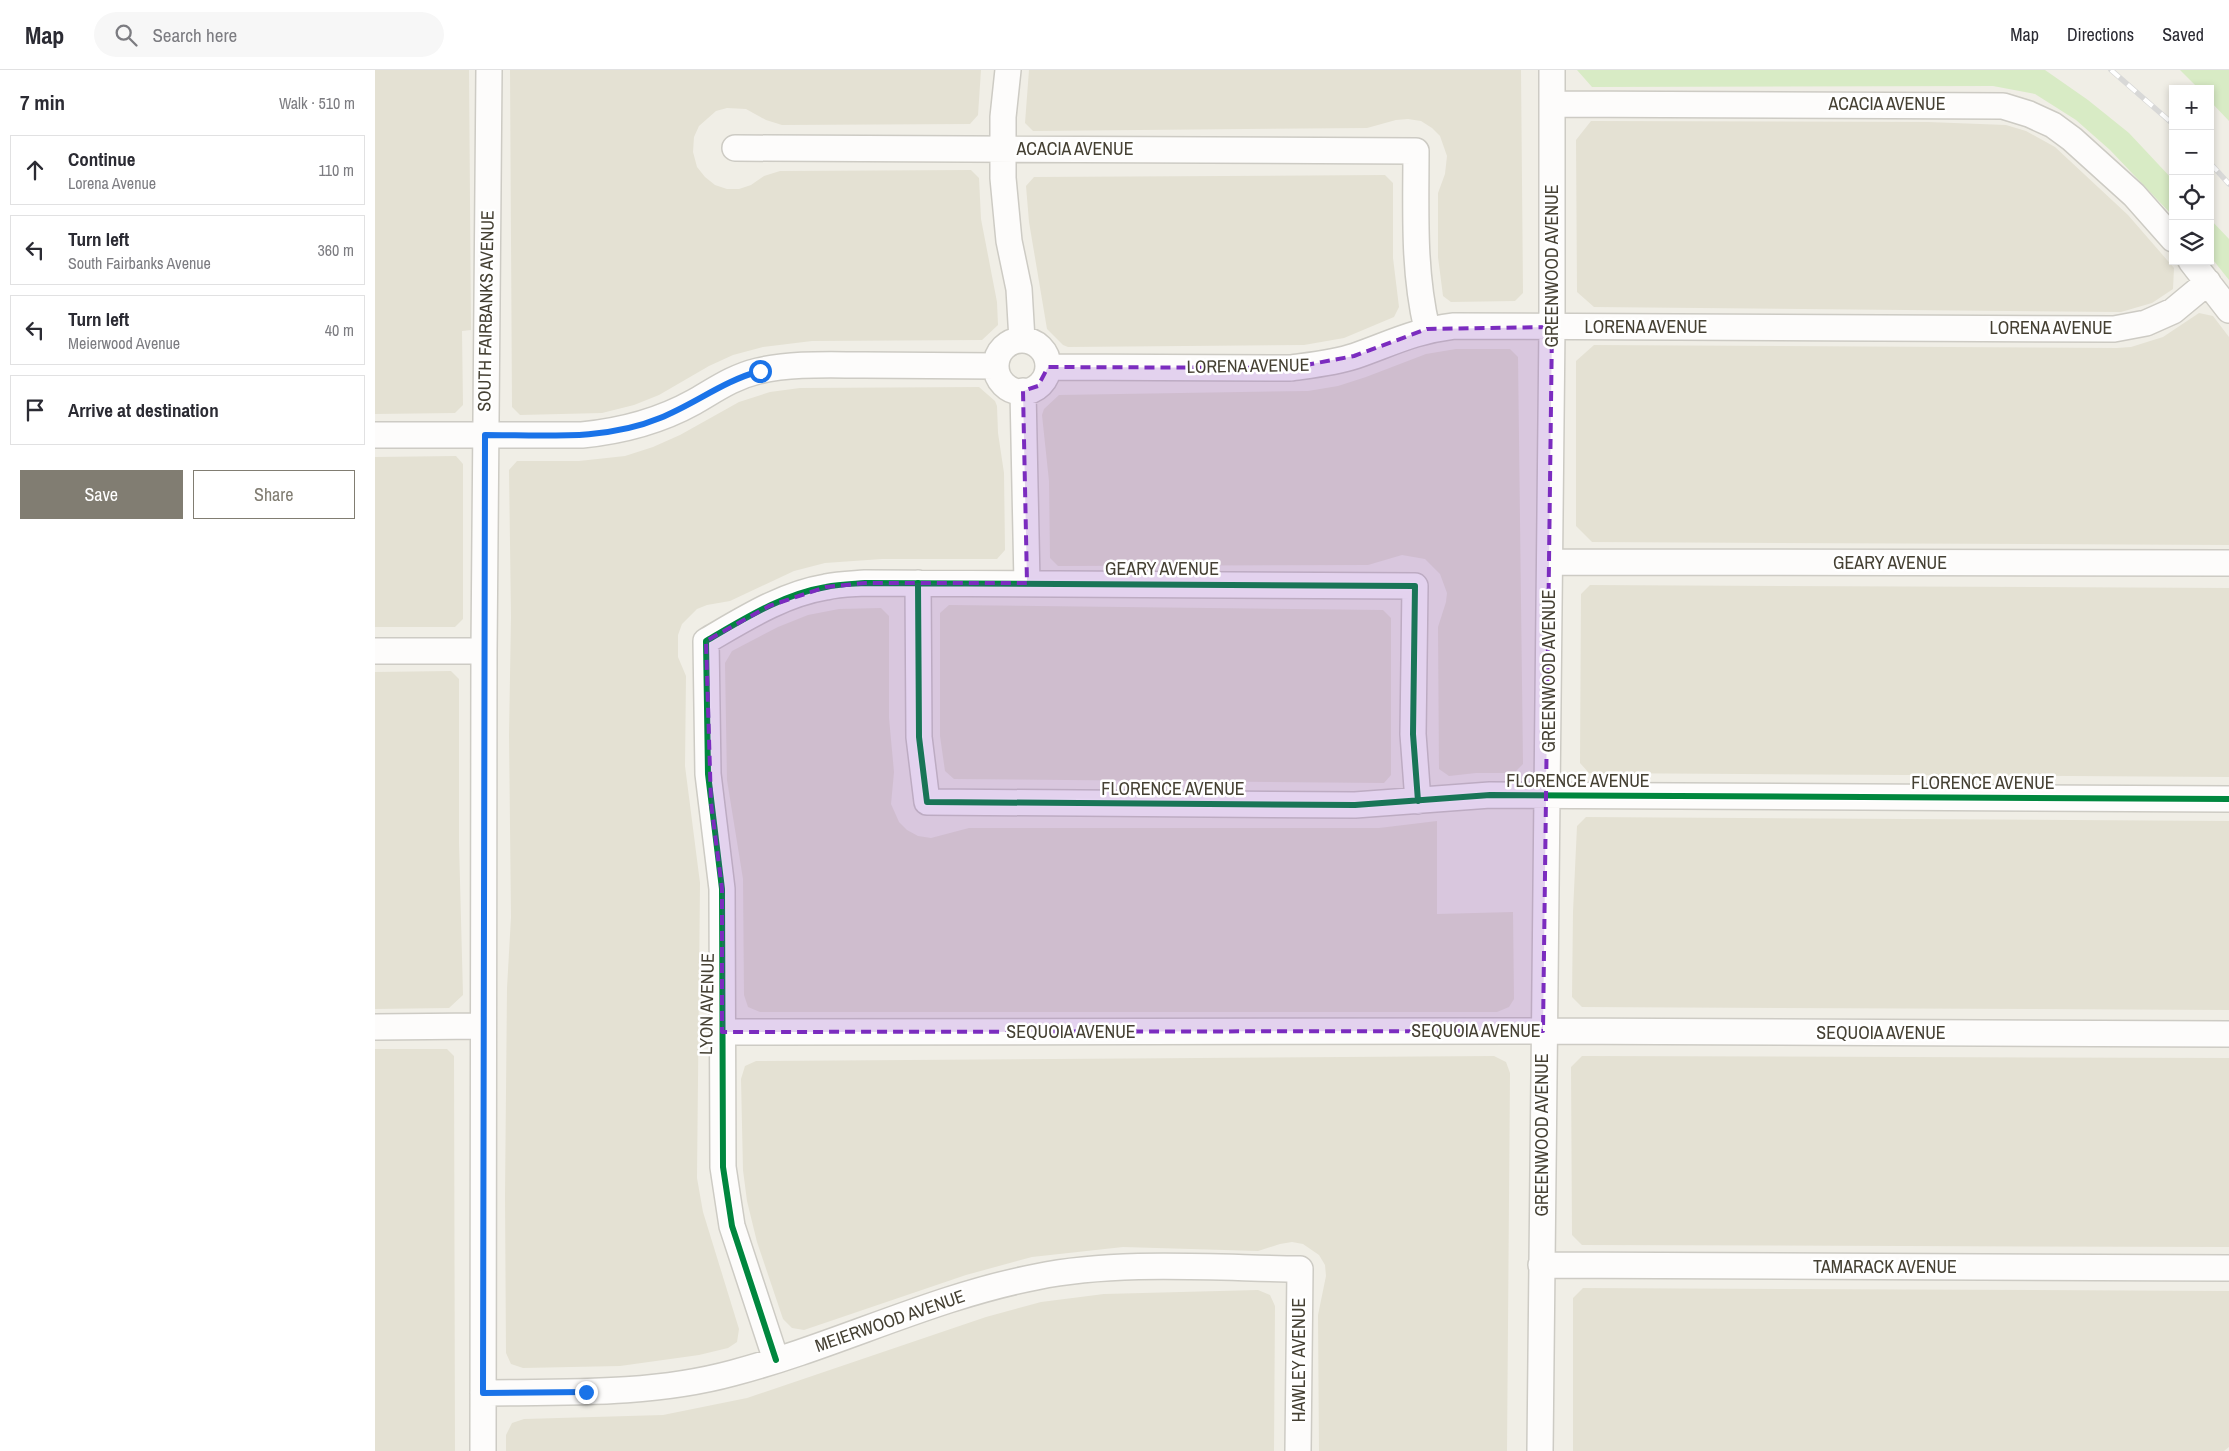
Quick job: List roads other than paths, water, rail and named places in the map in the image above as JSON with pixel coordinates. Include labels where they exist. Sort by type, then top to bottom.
[{"type":"street","name":"SOUTH FAIRBANKS AVENUE","points":[[483,1451],[483,650],[489,70]]},
{"type":"street","points":[[1008,70],[1003,149],[1005,213],[1019,290],[1022,340]]},
{"type":"street","name":"GREENWOOD AVENUE","points":[[1540,1451],[1543,1031],[1548,796],[1553,326],[1552,70]]},
{"type":"street","name":"ACACIA AVENUE","points":[[1552,104],[2003,106],[2029,114],[2053,125],[2072,139],[2134,195],[2169,234]]},
{"type":"street","name":"ACACIA AVENUE","points":[[735,148],[1416,151],[1416,260],[1419,295],[1427,329]]},
{"type":"street","points":[[2194,265],[2229,310]]},
{"type":"street","name":"LORENA AVENUE","points":[[1048,366],[1290,368],[1322,364],[1354,356],[1402,336],[1427,329],[1454,326],[2114,329],[2146,323],[2173,311],[2208,282]]},
{"type":"street","points":[[1022,340],[1036,344],[1042,350],[1048,366],[1043,380],[1038,386],[1023,391],[1015,390],[1002,382],[996,366],[1000,352],[1006,346],[1022,340]]},
{"type":"street","points":[[375,436],[582,435],[631,428],[660,418],[739,376],[793,366],[996,366]]},
{"type":"street","points":[[1023,391],[1027,583]]},
{"type":"street","name":"GEARY AVENUE","points":[[1550,562],[2229,563]]},
{"type":"street","name":"GEARY AVENUE","points":[[706,641],[769,606],[826,587],[865,583],[1415,586],[1413,734],[1418,801]]},
{"type":"street","name":"FLORENCE AVENUE","points":[[918,583],[919,736],[927,802],[1355,805],[1490,795],[2229,799]]},
{"type":"street","name":"LYON AVENUE","points":[[706,641],[708,774],[722,888],[721,1133],[727,1201],[732,1226],[776,1360]]},
{"type":"street","points":[[375,651],[483,650]]},
{"type":"street","points":[[375,1027],[483,1026]]},
{"type":"street","name":"SEQUOIA AVENUE","points":[[722,1032],[1543,1031],[2229,1034]]},
{"type":"street","name":"TAMARACK AVENUE","points":[[1541,1266],[2229,1268]]},
{"type":"street","name":"MEIERWOOD AVENUE","points":[[483,1393],[635,1389],[684,1383],[732,1373],[776,1360],[992,1287],[1038,1276],[1084,1269],[1300,1269]]},
{"type":"street","name":"HAWLEY AVENUE","points":[[1298,1451],[1300,1269]]},
{"type":"railway","points":[[2111,70],[2169,121]]},
{"type":"railway","points":[[2214,167],[2229,184]]}]
